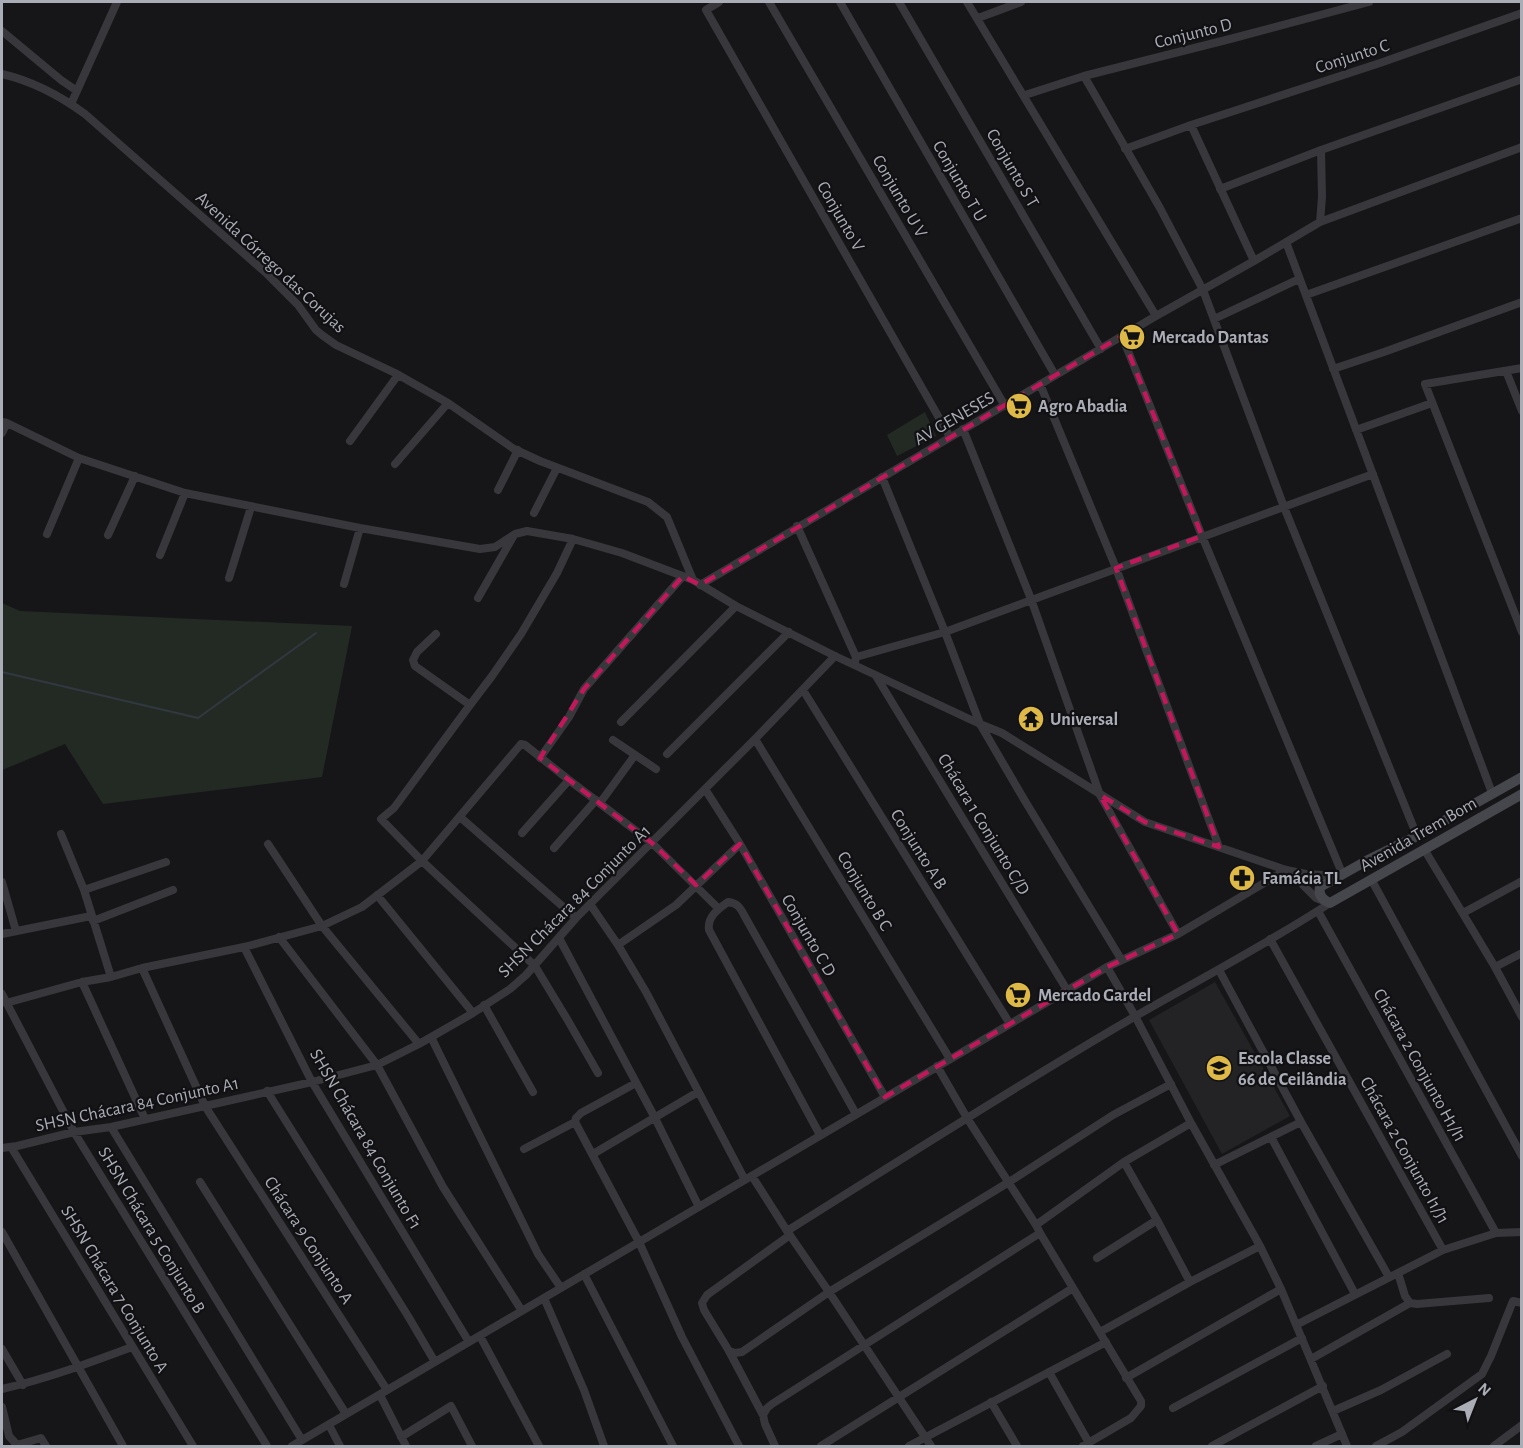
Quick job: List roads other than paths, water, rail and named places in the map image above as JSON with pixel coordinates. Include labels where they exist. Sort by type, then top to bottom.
[{"type":"street","points":[[71,104],[117,2]]},
{"type":"street","name":"Conjunto V","points":[[720,2],[706,10],[950,437]]},
{"type":"street","name":"Conjunto U V","points":[[769,2],[1005,406]]},
{"type":"street","name":"Conjunto T U","points":[[840,2],[1055,375]]},
{"type":"street","name":"Conjunto S T","points":[[899,2],[1101,349]]},
{"type":"street","points":[[967,2],[1156,316]]},
{"type":"street","points":[[978,18],[1021,2]]},
{"type":"street","name":"Conjunto D","points":[[1024,95],[1084,76],[1364,2]]},
{"type":"street","name":"Conjunto C","points":[[1125,148],[1380,63],[1521,13]]},
{"type":"street","points":[[2,31],[77,91]]},
{"type":"street","name":"Avenida Córrego das Corujas","points":[[2,74],[34,84],[85,114],[265,272],[298,305],[316,330],[336,345],[398,375],[448,403],[518,450],[557,468],[648,502],[661,511],[667,517],[696,583]]},
{"type":"street","points":[[1084,76],[1160,208],[1203,290],[1284,507],[1417,836]]},
{"type":"street","points":[[1220,189],[1321,150],[1521,79]]},
{"type":"street","points":[[1191,125],[1254,261]]},
{"type":"street","name":"AV GENESES","points":[[696,583],[1320,222],[1521,147]]},
{"type":"street","points":[[1320,222],[1321,150]]},
{"type":"street","points":[[1306,296],[1521,218]]},
{"type":"street","points":[[1286,243],[1492,793]]},
{"type":"street","points":[[1214,319],[1299,279]]},
{"type":"street","points":[[1333,369],[1521,302]]},
{"type":"street","points":[[2,433],[4,422],[79,458],[185,494],[251,507],[480,549],[495,548],[515,534],[527,531],[573,539],[622,553],[683,576],[736,606],[835,656],[855,661],[875,674],[1002,733],[1145,822],[1286,870],[1306,874],[1340,874],[1122,336]]},
{"type":"street","points":[[1521,368],[1425,384],[1521,632]]},
{"type":"street","points":[[1506,371],[1521,411]]},
{"type":"street","points":[[350,441],[398,375]]},
{"type":"street","points":[[1040,384],[1116,568],[1219,847]]},
{"type":"street","points":[[396,464],[448,403]]},
{"type":"street","points":[[1356,430],[1432,403]]},
{"type":"street","points":[[963,429],[1031,600],[1100,795],[1178,934]]},
{"type":"street","points":[[498,490],[518,450]]},
{"type":"street","points":[[47,534],[79,458]]},
{"type":"street","points":[[534,513],[557,468]]},
{"type":"street","points":[[855,661],[945,632],[1372,474]]},
{"type":"street","points":[[108,534],[135,476]]},
{"type":"street","points":[[882,477],[980,724],[1121,959]]},
{"type":"street","points":[[160,555],[185,494]]},
{"type":"street","points":[[229,578],[251,507]]},
{"type":"street","points":[[797,526],[855,661]]},
{"type":"street","points":[[344,584],[360,528]]},
{"type":"street","points":[[478,598],[515,534]]},
{"type":"street","points":[[573,539],[557,573],[521,634],[394,808],[381,819],[535,966],[598,1073]]},
{"type":"street","points":[[540,758],[569,717],[584,689],[683,576]]},
{"type":"street","points":[[621,722],[736,606]]},
{"type":"street","points":[[667,754],[789,632]]},
{"type":"street","points":[[436,634],[417,652],[413,660],[416,666],[470,705]]},
{"type":"street","name":"SHSN Chácara 84 Conjunto A1","points":[[2,1148],[205,1106],[377,1065],[473,1013],[510,989],[535,966],[576,918],[835,656]]},
{"type":"street","name":"Chácara 1 Conjunto C/D","points":[[875,674],[1067,990]]},
{"type":"street","name":"Conjunto A B","points":[[803,690],[1010,1024]]},
{"type":"street","name":"Conjunto B C","points":[[755,739],[950,1059]]},
{"type":"street","points":[[613,740],[656,769]]},
{"type":"street","points":[[3,998],[111,977],[142,968],[244,947],[322,926],[362,907],[423,861],[521,744],[652,843],[718,908]]},
{"type":"street","points":[[554,848],[598,802],[635,754]]},
{"type":"street","name":"Avenida Trem Bom","points":[[1521,777],[1417,836],[1340,874],[1320,886],[1319,891],[1328,902],[1521,794]]},
{"type":"street","points":[[522,833],[568,780]]},
{"type":"street","name":"Conjunto C D","points":[[705,789],[740,844],[885,1097]]},
{"type":"street","points":[[460,817],[576,918]]},
{"type":"street","points":[[61,834],[84,890],[111,977]]},
{"type":"street","points":[[268,844],[322,926],[419,1044]]},
{"type":"street","points":[[618,945],[676,905],[740,844]]},
{"type":"street","points":[[1424,849],[1521,1017]]},
{"type":"street","points":[[84,890],[166,862]]},
{"type":"street","points":[[292,1446],[1067,990],[1121,959],[1178,934],[1286,870]]},
{"type":"street","points":[[775,1446],[763,1415],[704,1310],[702,1303],[707,1295],[788,1233],[966,1118],[1135,1016],[1219,970],[1318,911],[1328,902],[1316,898],[1286,870]]},
{"type":"street","points":[[1371,879],[1521,1156]]},
{"type":"street","points":[[1463,913],[1521,881]]},
{"type":"street","points":[[2,882],[16,931]]},
{"type":"street","points":[[2,934],[92,918],[173,890]]},
{"type":"street","points":[[378,895],[473,1013]]},
{"type":"street","points":[[820,1135],[711,935],[708,924],[710,920],[718,908],[728,902],[739,906],[856,1114]]},
{"type":"street","points":[[590,904],[646,992],[698,1092],[748,1178],[829,1292],[931,1446]]},
{"type":"street","name":"Chácara 2 Conjunto H1/I1","points":[[1318,911],[1496,1233]]},
{"type":"street","points":[[279,937],[377,1065],[444,1187],[522,1311]]},
{"type":"street","points":[[559,938],[655,1118],[699,1207]]},
{"type":"street","name":"Chácara 2 Conjunto I1/J1","points":[[1270,939],[1443,1250]]},
{"type":"street","name":"SHSN Chácara 84 Conjunto F1","points":[[244,947],[312,1082],[469,1342]]},
{"type":"street","points":[[1494,967],[1521,953]]},
{"type":"street","points":[[1107,967],[1260,1246],[1281,1289],[1347,1446]]},
{"type":"street","name":"Chácara 9 Conjunto A","points":[[142,968],[205,1106],[383,1392],[406,1446]]},
{"type":"street","points":[[1219,970],[1301,1122],[1389,1277]]},
{"type":"street","points":[[82,982],[145,1119]]},
{"type":"street","name":"SHSN Chácara 5 Conjunto B","points":[[3,998],[74,1132],[267,1446]]},
{"type":"street","points":[[484,1005],[533,1092]]},
{"type":"street","points":[[431,1037],[538,1254],[561,1288]]},
{"type":"street","points":[[937,1066],[966,1118],[1036,1225],[1141,1401],[1141,1406],[1131,1418],[1086,1444],[1049,1372]]},
{"type":"street","points":[[524,1149],[575,1122],[580,1113],[636,1083]]},
{"type":"street","points":[[729,1351],[742,1352],[829,1292],[1009,1182],[1113,1115],[1171,1084]]},
{"type":"street","points":[[267,1091],[435,1362]]},
{"type":"street","points":[[593,1154],[698,1092]]},
{"type":"street","points":[[575,1122],[639,1242],[682,1337],[738,1446]]},
{"type":"street","points":[[1214,1165],[1301,1122]]},
{"type":"street","points":[[1036,1225],[1124,1162],[1191,1123]]},
{"type":"street","points":[[111,1126],[302,1440]]},
{"type":"street","points":[[1271,1137],[1355,1294]]},
{"type":"street","name":"SHSN Chácara 7 Conjunto A","points":[[11,1147],[193,1446]]},
{"type":"street","points":[[1124,1162],[1190,1282]]},
{"type":"street","points":[[200,1182],[346,1414]]},
{"type":"street","points":[[1097,1258],[1157,1220]]},
{"type":"street","points":[[2,1232],[123,1446]]},
{"type":"street","points":[[1296,1325],[1443,1250],[1496,1233],[1521,1232]]},
{"type":"street","points":[[763,1415],[772,1404],[1040,1233]]},
{"type":"street","points":[[1100,1332],[1260,1246]]},
{"type":"street","points":[[1398,1273],[1405,1296],[1410,1303]]},
{"type":"street","points":[[584,1274],[673,1446]]},
{"type":"street","points":[[821,1446],[1073,1288]]},
{"type":"street","points":[[1126,1378],[1281,1289]]},
{"type":"street","points":[[544,1298],[584,1390],[604,1446]]},
{"type":"street","points":[[1311,1359],[1410,1303],[1489,1298]]},
{"type":"street","points":[[1376,1446],[1402,1432],[1482,1374],[1513,1301],[1521,1303]]},
{"type":"street","points":[[480,1336],[539,1446]]},
{"type":"street","points":[[1173,1408],[1302,1338]]},
{"type":"street","points":[[909,1446],[1106,1342]]},
{"type":"street","points":[[2,1389],[22,1385],[132,1347]]},
{"type":"street","points":[[2,1349],[22,1385]]},
{"type":"street","points":[[1333,1411],[1381,1390],[1448,1354]]},
{"type":"street","points":[[1212,1446],[1323,1386]]},
{"type":"street","points":[[991,1402],[1017,1446]]},
{"type":"street","points":[[401,1437],[451,1406],[472,1446]]},
{"type":"street","points":[[2,1407],[9,1436],[17,1445],[40,1438],[46,1446]]},
{"type":"street","points":[[329,1425],[340,1446]]},
{"type":"street","points":[[1494,1446],[1521,1425]]},
{"type":"street","points":[[1316,1446],[1342,1434]]},
{"type":"waterway","points":[[2,672],[198,718],[316,633]]},
{"type":"place","name":"Mercado Dantas","points":[[1132,337]]},
{"type":"place","name":"Agro Abadia","points":[[1019,406]]},
{"type":"place","name":"Universal","points":[[1031,719]]},
{"type":"place","name":"Famácia TL","points":[[1242,878]]},
{"type":"place","name":"Mercado Gardel","points":[[1018,995]]},
{"type":"place","name":"Escola Classe 66 de Ceilândia","points":[[1219,1068]]}]
